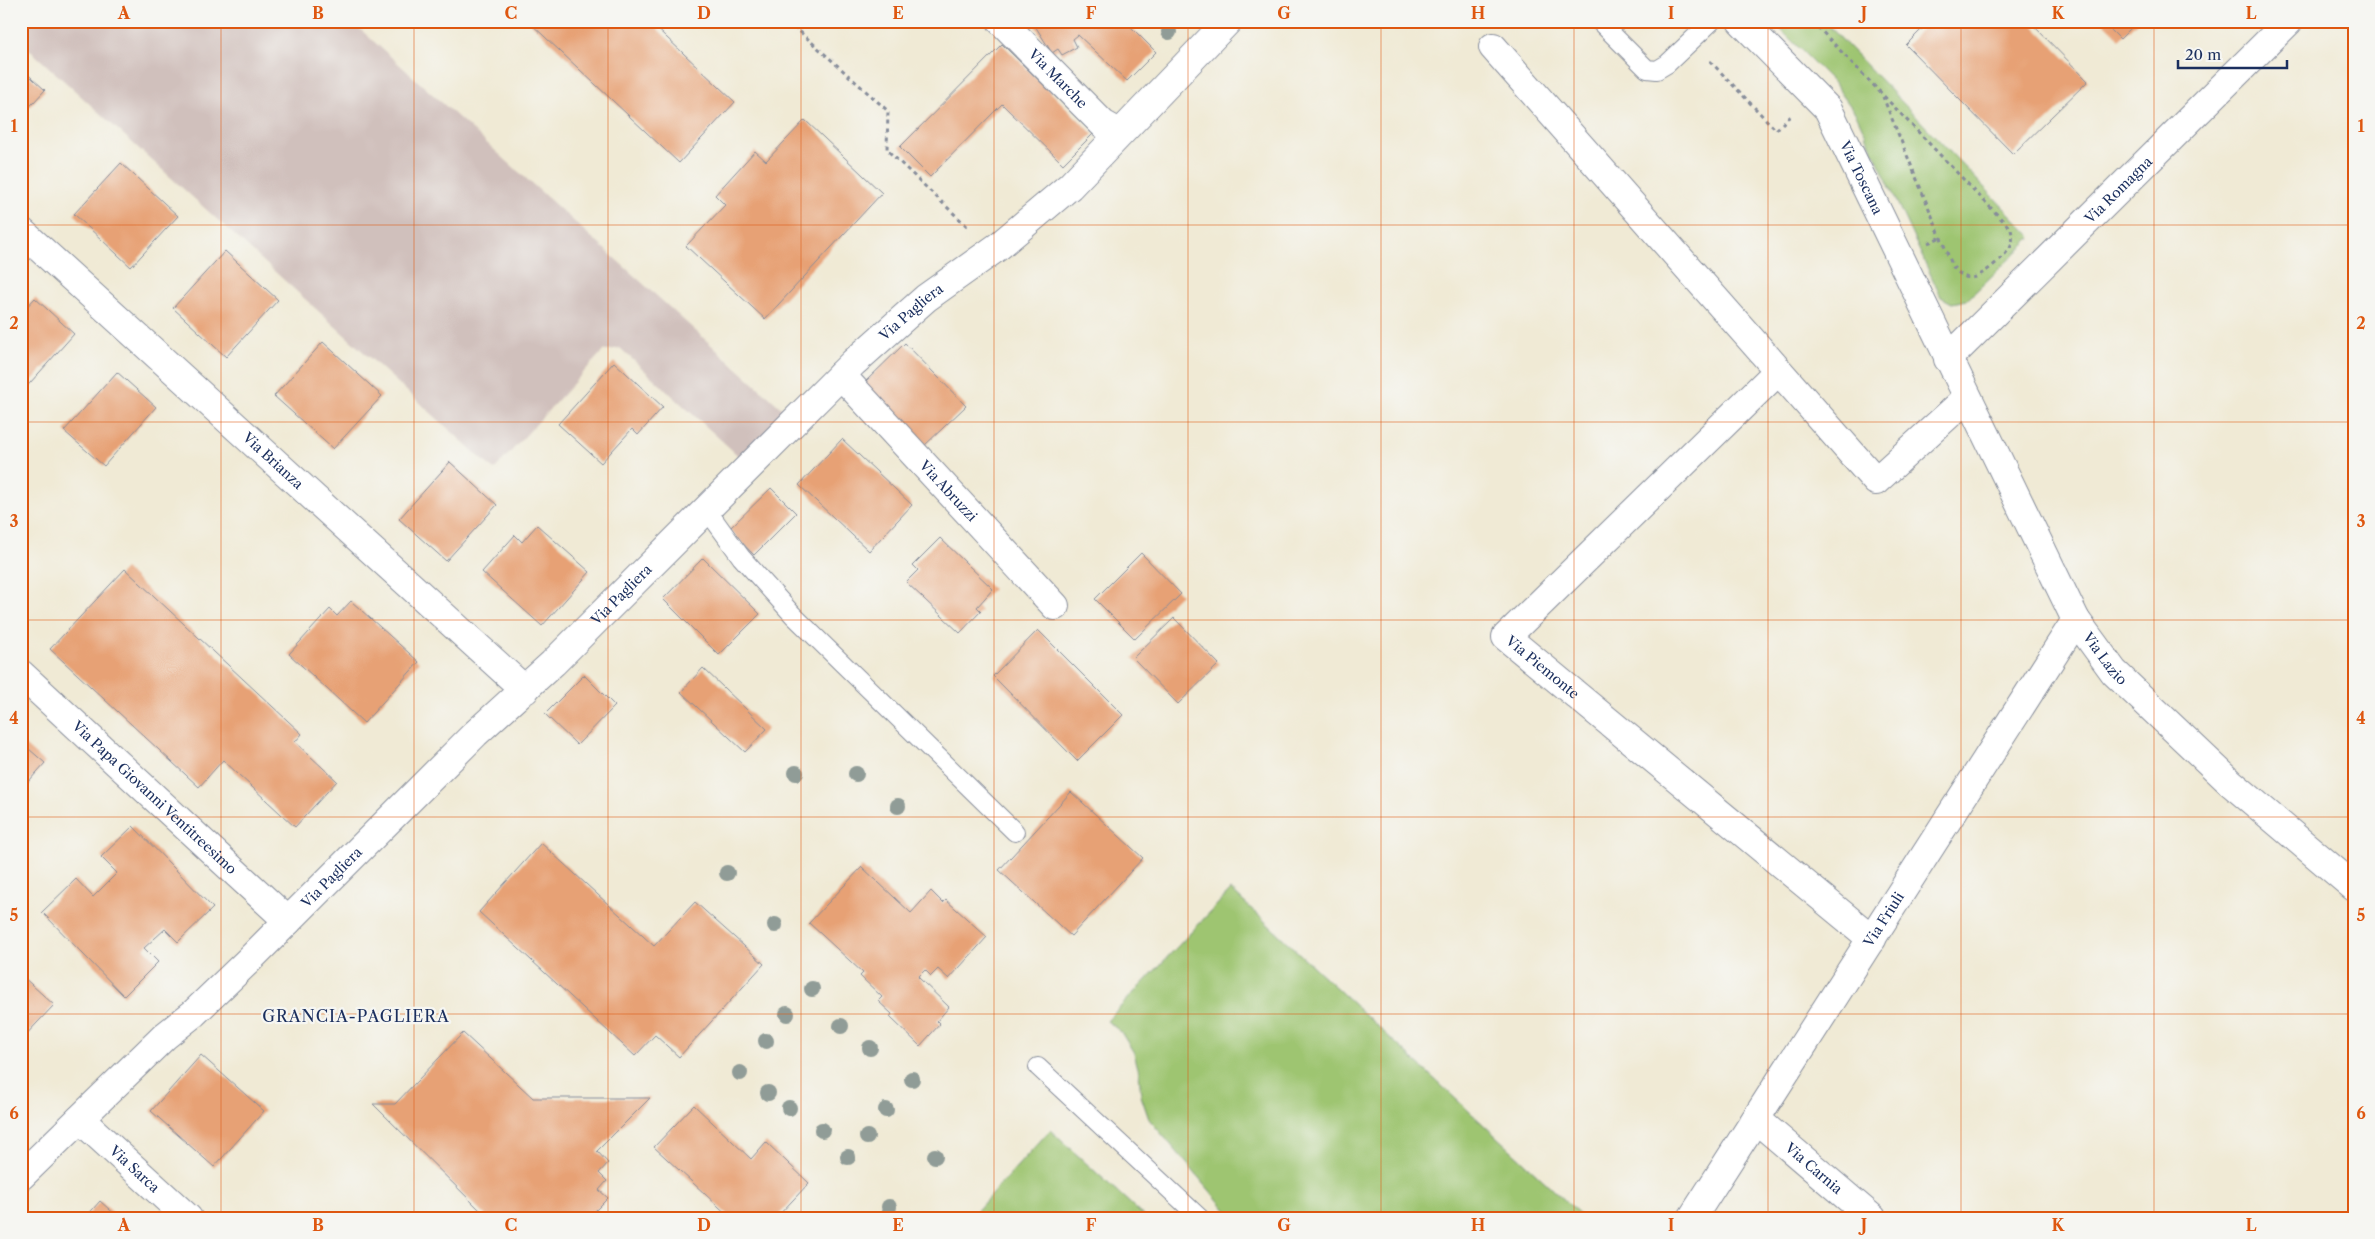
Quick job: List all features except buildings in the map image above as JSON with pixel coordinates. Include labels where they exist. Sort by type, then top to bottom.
[{"type":"street","name":"Via Marche","points":[[1001,21],[1103,124],[1119,133]]},
{"type":"street","name":"Via Pagliera","points":[[21,1176],[165,1036],[194,1013],[447,762],[525,690],[877,340],[926,298],[999,246],[1070,186],[1228,21]]},
{"type":"street","name":"Via Toscana","points":[[1741,21],[1828,109],[1948,359]]},
{"type":"street","name":"Via Romagna","points":[[1948,359],[2289,21]]},
{"type":"street","points":[[1494,47],[1876,481],[1967,398]]},
{"type":"street","name":"Via Brianza","points":[[21,231],[525,690]]},
{"type":"street","name":"Via Lazio","points":[[1948,359],[2076,620],[2114,672],[2230,782],[2354,887]]},
{"type":"street","name":"Via Piemonte","points":[[1778,371],[1506,637],[1872,939]]},
{"type":"street","name":"Via Abruzzi","points":[[841,375],[1055,606]]},
{"type":"street","name":"Via Friuli","points":[[1692,1218],[2076,620]]},
{"type":"street","name":"Via Papa Giovanni Ventitreesimo","points":[[21,674],[288,921]]},
{"type":"street","name":"Via Sarca","points":[[80,1119],[188,1218]]},
{"type":"street","name":"Via Carnia","points":[[1756,1119],[1872,1218]]},
{"type":"lane","points":[[1599,21],[1647,69],[1657,70],[1667,64],[1712,21]]},
{"type":"lane","points":[[707,510],[741,557],[793,614],[1015,832]]},
{"type":"lane","points":[[1038,1067],[1200,1218]]},
{"type":"path","points":[[788,21],[888,111],[887,150],[972,231]]},
{"type":"path","points":[[1812,21],[2011,229],[2013,239],[2009,248],[1980,277],[1970,278],[1962,276],[1953,267],[1883,97]]},
{"type":"path","points":[[1691,41],[1776,130],[1792,114],[1798,122]]},
{"type":"shaded area","points":[[21,21],[351,21],[788,414],[744,461],[620,348],[603,351],[494,470],[21,42]]},
{"type":"green space","points":[[1772,21],[1824,21],[2032,237],[1967,300],[1952,303],[1941,297],[1856,114],[1833,82]]},
{"type":"green space","points":[[1231,890],[1584,1218],[1233,1218],[1149,1119],[1141,1096],[1139,1072],[1134,1053],[1121,1032],[1107,1021]]},
{"type":"green space","points":[[1050,1130],[1146,1218],[970,1218]]},
{"type":"district","name":"GRANCIA-PAGLIERA","points":[[356,1016]]}]
